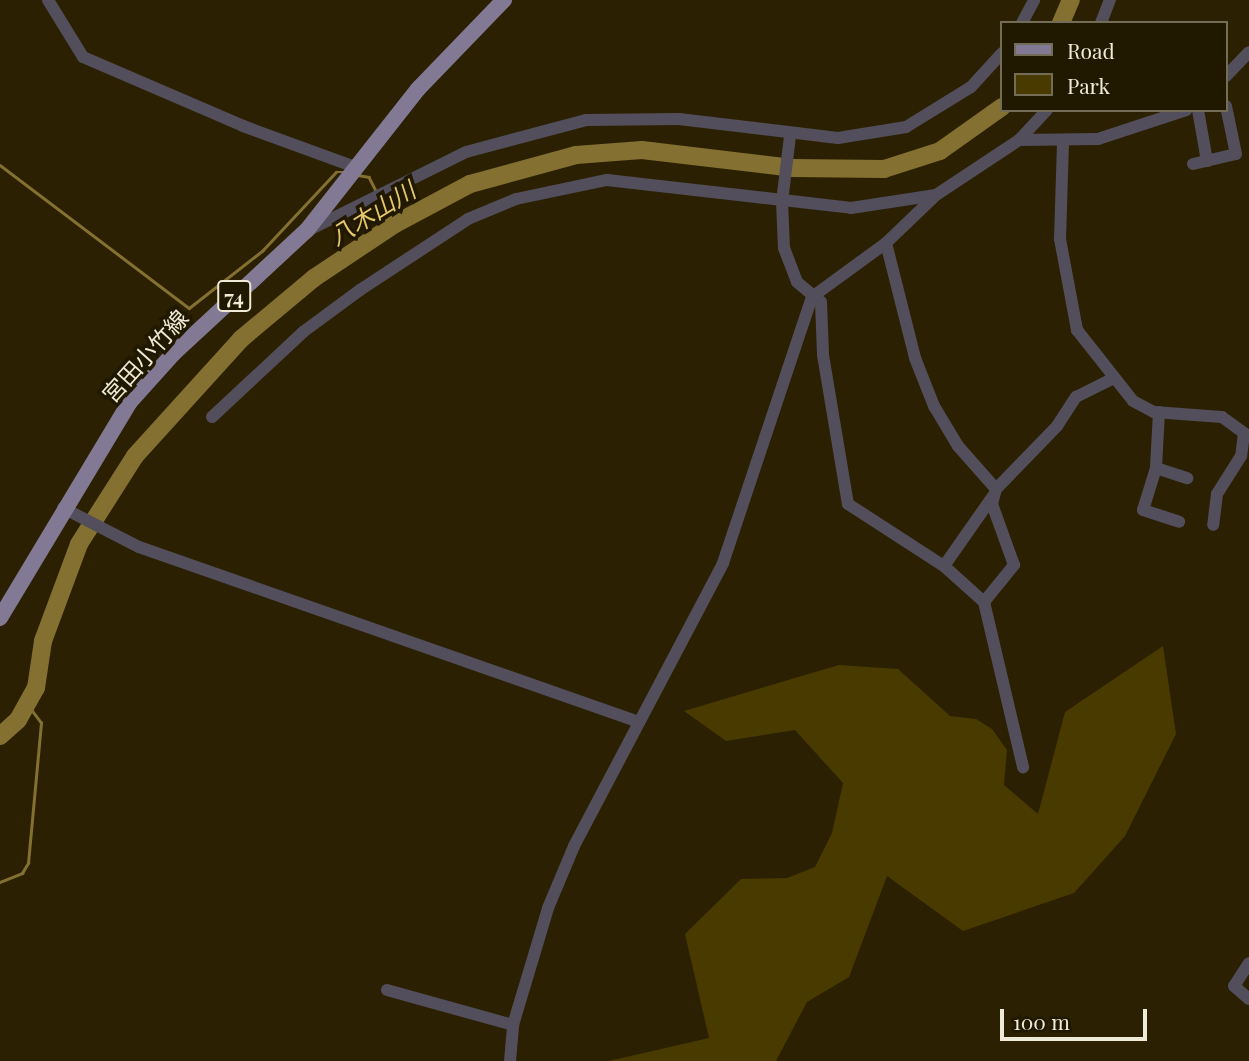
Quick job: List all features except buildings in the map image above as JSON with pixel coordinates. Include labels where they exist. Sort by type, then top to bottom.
[{"type":"main road","name":"宮田小竹線","points":[[0,618],[70,512],[138,393],[307,230],[418,89],[504,0]]},
{"type":"street","points":[[48,0],[83,57],[243,126],[358,168]]},
{"type":"street","points":[[1023,21],[1034,0]]},
{"type":"street","points":[[1102,21],[1110,0]]},
{"type":"street","points":[[1228,74],[1249,52]]},
{"type":"street","points":[[307,230],[466,152],[586,120],[679,119],[790,136],[838,138],[906,127],[971,87],[1000,55]]},
{"type":"street","points":[[510,1061],[513,1026],[548,908],[639,722],[723,564],[811,297],[886,243],[936,195],[1019,140],[1045,112]]},
{"type":"street","points":[[1019,140],[1063,143],[1120,133],[1180,112]]},
{"type":"street","points":[[1198,112],[1207,161]]},
{"type":"street","points":[[1193,164],[1243,153],[1228,112]]},
{"type":"street","points":[[790,136],[782,202],[784,248],[797,282],[811,297],[821,302],[823,355],[848,504],[944,566],[984,601],[1023,767]]},
{"type":"street","points":[[1063,143],[1058,184],[1065,287],[1077,330],[1112,379],[1133,401],[1159,412],[1223,417],[1244,433],[1241,456],[1217,494],[1213,525]]},
{"type":"street","points":[[212,417],[303,332],[360,290],[468,219],[516,199],[607,180],[672,183],[782,202],[851,208],[936,195]]},
{"type":"street","points":[[886,243],[915,358],[934,406],[958,446],[995,493],[1014,565],[984,601]]},
{"type":"street","points":[[944,566],[995,493],[1076,397],[1112,379]]},
{"type":"street","points":[[1159,412],[1156,468],[1143,510],[1179,522]]},
{"type":"street","points":[[1156,468],[1187,478]]},
{"type":"street","points":[[70,512],[139,547],[639,722]]},
{"type":"street","points":[[1249,963],[1234,986],[1249,999]]},
{"type":"street","points":[[387,990],[513,1026]]},
{"type":"green space","points":[[1163,646],[1176,734],[1125,836],[1074,893],[963,931],[887,876],[849,977],[807,1002],[776,1061],[609,1061],[709,1038],[685,934],[741,879],[787,878],[815,867],[832,833],[843,783],[795,730],[726,741],[684,711],[839,665],[898,669],[950,716],[976,719],[992,729],[1007,750],[1004,785],[1038,814],[1065,712]]},
{"type":"waterway","name":"八木山川","points":[[1062,21],[1071,0]]},
{"type":"waterway","name":"八木山川","points":[[0,736],[18,720],[36,688],[43,641],[79,544],[135,456],[241,339],[314,278],[395,224],[470,184],[576,155],[642,150],[792,168],[884,169],[940,151],[1000,108]]},
{"type":"waterway","points":[[0,165],[189,308],[262,251],[336,172],[345,172]]},
{"type":"waterway","points":[[358,175],[369,177],[377,193]]},
{"type":"waterway","points":[[380,198],[403,220]]},
{"type":"waterway","points":[[0,882],[22,873],[28,863],[41,723],[28,706]]}]
